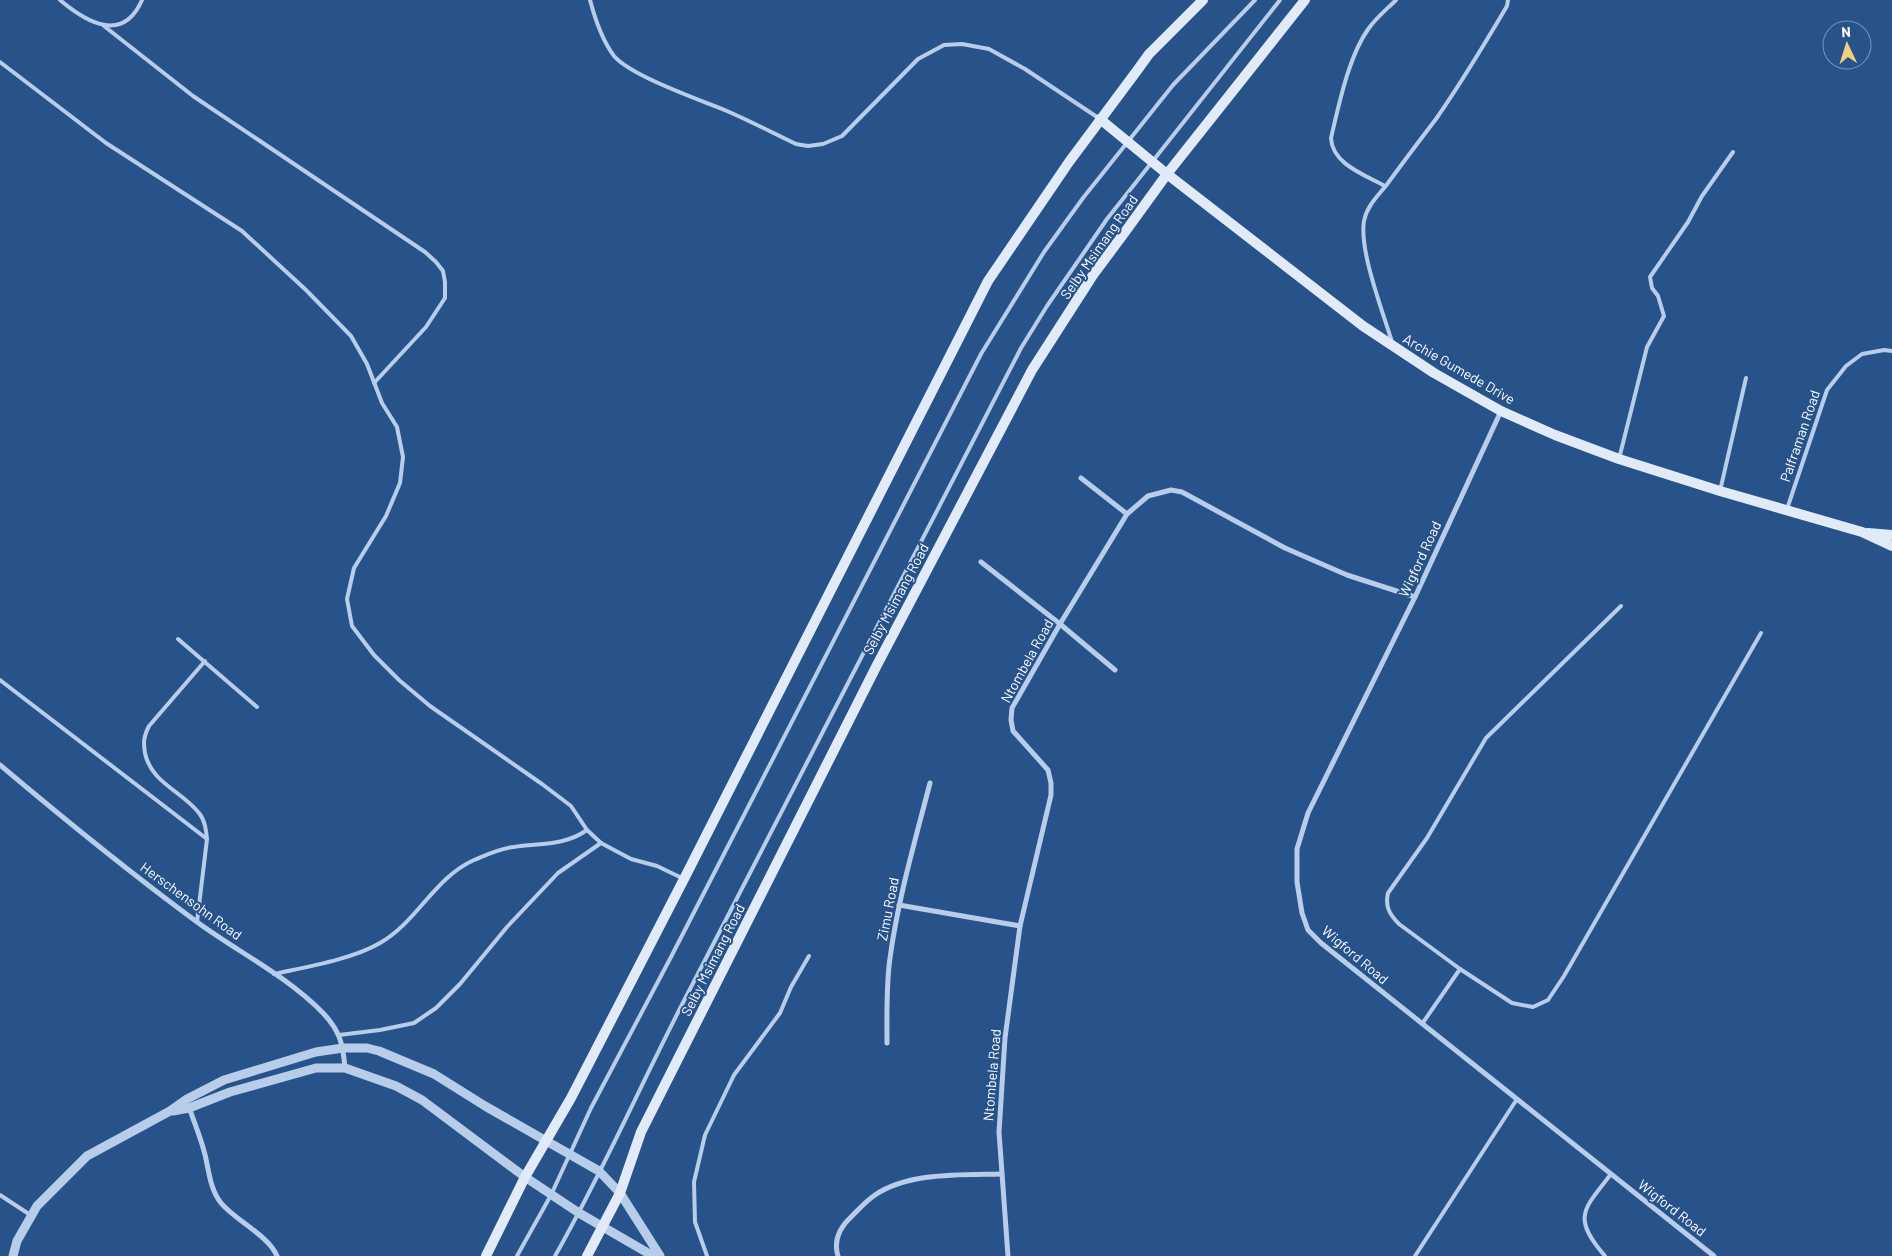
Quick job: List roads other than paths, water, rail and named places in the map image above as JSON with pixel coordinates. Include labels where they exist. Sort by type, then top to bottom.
[{"type":"main road","points":[[486,1256],[524,1177],[571,1098],[684,879],[988,281],[1100,119],[1150,54],[1204,0]]},
{"type":"main road","name":"Selby Msimang Road","points":[[587,1256],[620,1193],[641,1132],[877,665],[1032,370],[1093,275],[1167,174],[1305,0]]},
{"type":"main road","name":"Archie Gumede Drive","points":[[1100,119],[1167,174],[1363,326],[1394,348],[1501,411],[1554,435],[1619,458],[1720,491],[1862,532],[1892,546]]},
{"type":"main road","name":"Archie Gumede Drive","points":[[1862,532],[1892,535]]},
{"type":"street","name":"Wigford Road","points":[[1501,411],[1415,597],[1308,813],[1297,849],[1297,882],[1302,913],[1308,930],[1321,943],[1714,1256]]},
{"type":"street","points":[[1081,478],[1127,514]]},
{"type":"street","name":"Ntombela Road","points":[[1008,1256],[999,1132],[1006,1038],[1020,926],[1051,795],[1048,770],[1013,731],[1011,720],[1012,708],[1060,624],[1127,514],[1148,496],[1171,490],[1182,492],[1286,548],[1347,576],[1415,597]]},
{"type":"street","points":[[981,562],[1060,624],[1114,670]]},
{"type":"street","name":"Herschensohn Road","points":[[0,765],[55,812],[197,922],[298,990],[323,1014],[339,1035],[346,1068]]},
{"type":"street","name":"Zimu Road","points":[[887,1042],[887,988],[899,905],[930,783]]},
{"type":"street","points":[[899,905],[1020,926]]},
{"type":"street","points":[[188,1104],[224,1080],[316,1052],[343,1048],[367,1048],[379,1051],[434,1074],[485,1106],[600,1171],[620,1193],[660,1256]]},
{"type":"street","points":[[13,1256],[17,1241],[38,1206],[87,1156],[188,1104],[316,1068],[346,1068],[396,1086],[422,1100],[524,1177],[579,1213],[653,1256]]},
{"type":"street","points":[[188,1104],[204,1150],[212,1186],[216,1195],[232,1213],[262,1238],[277,1256]]},
{"type":"street","points":[[838,1256],[835,1248],[842,1225],[875,1195],[896,1185],[943,1175],[1002,1174]]},
{"type":"lane","points":[[60,0],[89,21],[104,26],[193,96],[425,252],[436,262],[443,271],[445,282],[444,298],[426,327],[374,383]]},
{"type":"lane","points":[[104,26],[124,22],[138,10],[142,0]]},
{"type":"lane","points":[[590,0],[595,20],[605,41],[615,56],[631,70],[730,112],[796,144],[808,146],[823,144],[842,136],[918,59],[944,45],[962,44],[989,50],[1026,70],[1100,119]]},
{"type":"lane","points":[[517,1256],[551,1194],[591,1108],[672,957],[981,354],[1044,252],[1083,198],[1173,84],[1255,0]]},
{"type":"lane","points":[[555,1256],[579,1213],[687,994],[1021,348],[1047,306],[1108,219],[1280,0]]},
{"type":"lane","points":[[1385,186],[1341,161],[1333,149],[1331,138],[1358,45],[1369,27],[1396,0]]},
{"type":"lane","points":[[1394,348],[1370,269],[1363,231],[1364,219],[1375,197],[1436,119],[1472,65],[1508,0]]},
{"type":"lane","points":[[0,62],[106,143],[242,232],[306,290],[351,336],[367,364],[382,403],[397,427],[403,457],[403,471],[400,483],[386,516],[354,568],[347,599],[352,626],[374,655],[430,706],[571,806],[587,830],[602,843],[631,859],[657,866],[684,879]]},
{"type":"lane","points":[[1619,458],[1647,348],[1664,316],[1658,296],[1652,288],[1650,277],[1733,152]]},
{"type":"lane","name":"Palframan Road","points":[[1787,509],[1827,390],[1846,366],[1862,354],[1884,350],[1892,351]]},
{"type":"lane","points":[[1720,491],[1746,378]]},
{"type":"lane","points":[[1621,606],[1486,738],[1427,838],[1388,893],[1386,900],[1387,908],[1395,920],[1460,969],[1512,1003],[1532,1007],[1548,1000],[1564,976],[1761,632]]},
{"type":"lane","points":[[178,639],[257,707]]},
{"type":"lane","points":[[197,922],[206,839],[205,826],[200,813],[151,770],[143,742],[149,726],[204,661]]},
{"type":"lane","points":[[0,680],[206,839]]},
{"type":"lane","points":[[274,974],[350,955],[381,943],[405,923],[433,891],[459,868],[475,860],[511,847],[570,840],[587,830]]},
{"type":"lane","points":[[339,1035],[380,1030],[414,1023],[436,1008],[460,984],[506,927],[558,873],[602,843]]},
{"type":"lane","points":[[706,1256],[695,1222],[694,1182],[705,1135],[734,1075],[780,1013],[791,987],[809,956]]},
{"type":"lane","points":[[1422,1024],[1460,969]]},
{"type":"lane","points":[[1414,1256],[1517,1099]]},
{"type":"lane","points":[[1605,1256],[1591,1240],[1584,1220],[1587,1206],[1612,1174]]},
{"type":"lane","points":[[0,1195],[32,1216]]}]
